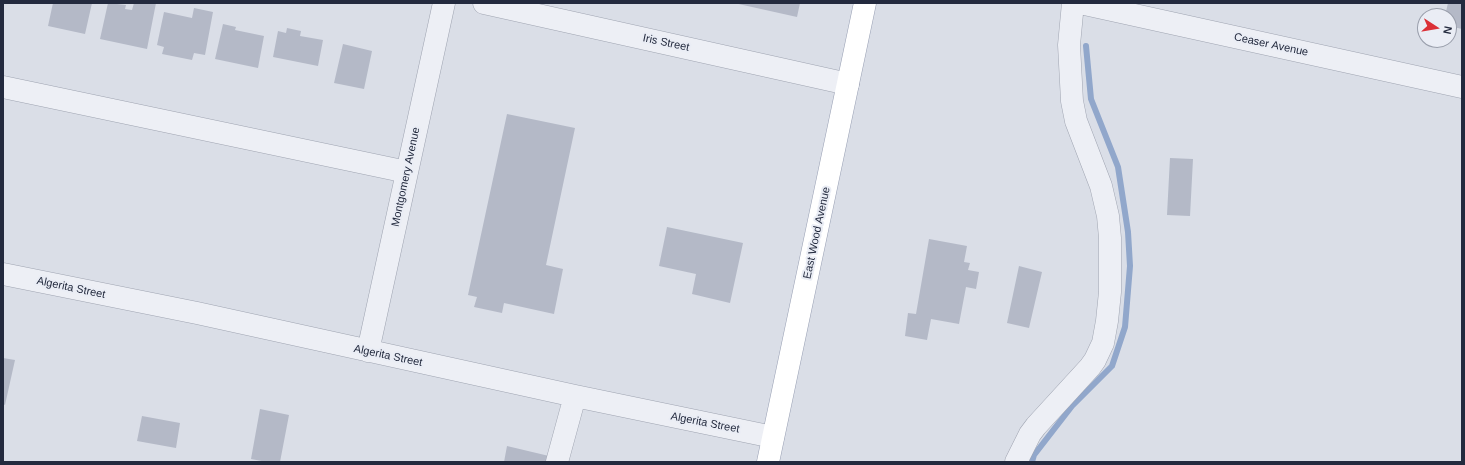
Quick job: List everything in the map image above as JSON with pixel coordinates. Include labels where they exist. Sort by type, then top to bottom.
[{"type":"main road","name":"East Wood Avenue","points":[[768,462],[865,3]]},
{"type":"street","name":"Montgomery Avenue","points":[[368,351],[444,3]]},
{"type":"street","name":"Iris Street","points":[[484,3],[848,84]]},
{"type":"street","points":[[1016,462],[1030,434],[1036,426],[1095,360],[1103,343],[1107,320],[1110,292],[1110,238],[1108,216],[1101,186],[1076,121],[1072,101],[1069,45],[1073,3]]},
{"type":"street","name":"Ceaser Avenue","points":[[1080,3],[1462,87]]},
{"type":"street","points":[[3,88],[407,172]]},
{"type":"street","name":"Algerita Street","points":[[3,274],[197,313],[574,396],[773,437]]},
{"type":"street","points":[[557,462],[574,396]]},
{"type":"building","points":[[53,3],[92,3],[85,34],[48,26]]},
{"type":"building","points":[[108,3],[126,5],[125,9],[132,10],[134,3],[156,3],[147,49],[100,39]]},
{"type":"building","points":[[734,3],[800,3],[797,17]]},
{"type":"building","points":[[1448,3],[1462,3],[1462,29],[1457,28],[1457,8],[1447,8]]},
{"type":"building","points":[[194,8],[213,12],[205,55],[194,53],[192,60],[162,54],[164,47],[157,45],[164,12],[192,18]]},
{"type":"building","points":[[223,24],[236,27],[235,30],[264,36],[258,68],[215,59]]},
{"type":"building","points":[[287,28],[301,31],[300,36],[323,40],[318,66],[273,57],[278,31],[286,33]]},
{"type":"building","points":[[343,44],[372,51],[364,89],[334,83]]},
{"type":"building","points":[[507,114],[575,128],[546,265],[563,269],[554,314],[504,303],[502,313],[474,307],[477,297],[468,295]]},
{"type":"building","points":[[1170,158],[1193,159],[1190,216],[1167,215]]},
{"type":"building","points":[[667,227],[743,243],[730,303],[692,294],[696,274],[659,266]]},
{"type":"building","points":[[929,239],[967,246],[964,262],[970,263],[968,270],[979,272],[976,289],[966,287],[959,324],[931,319],[927,340],[905,336],[908,313],[916,314]]},
{"type":"building","points":[[1019,266],[1042,272],[1029,328],[1007,323]]},
{"type":"building","points":[[3,358],[15,360],[5,405],[3,404]]},
{"type":"building","points":[[260,409],[289,415],[280,462],[267,462],[251,459]]},
{"type":"building","points":[[142,416],[180,423],[176,448],[137,441]]},
{"type":"building","points":[[507,446],[549,456],[548,462],[504,462]]},
{"type":"waterway","points":[[1032,462],[1034,455],[1072,406],[1112,366],[1125,327],[1130,266],[1128,232],[1118,167],[1091,99],[1086,46]]}]
